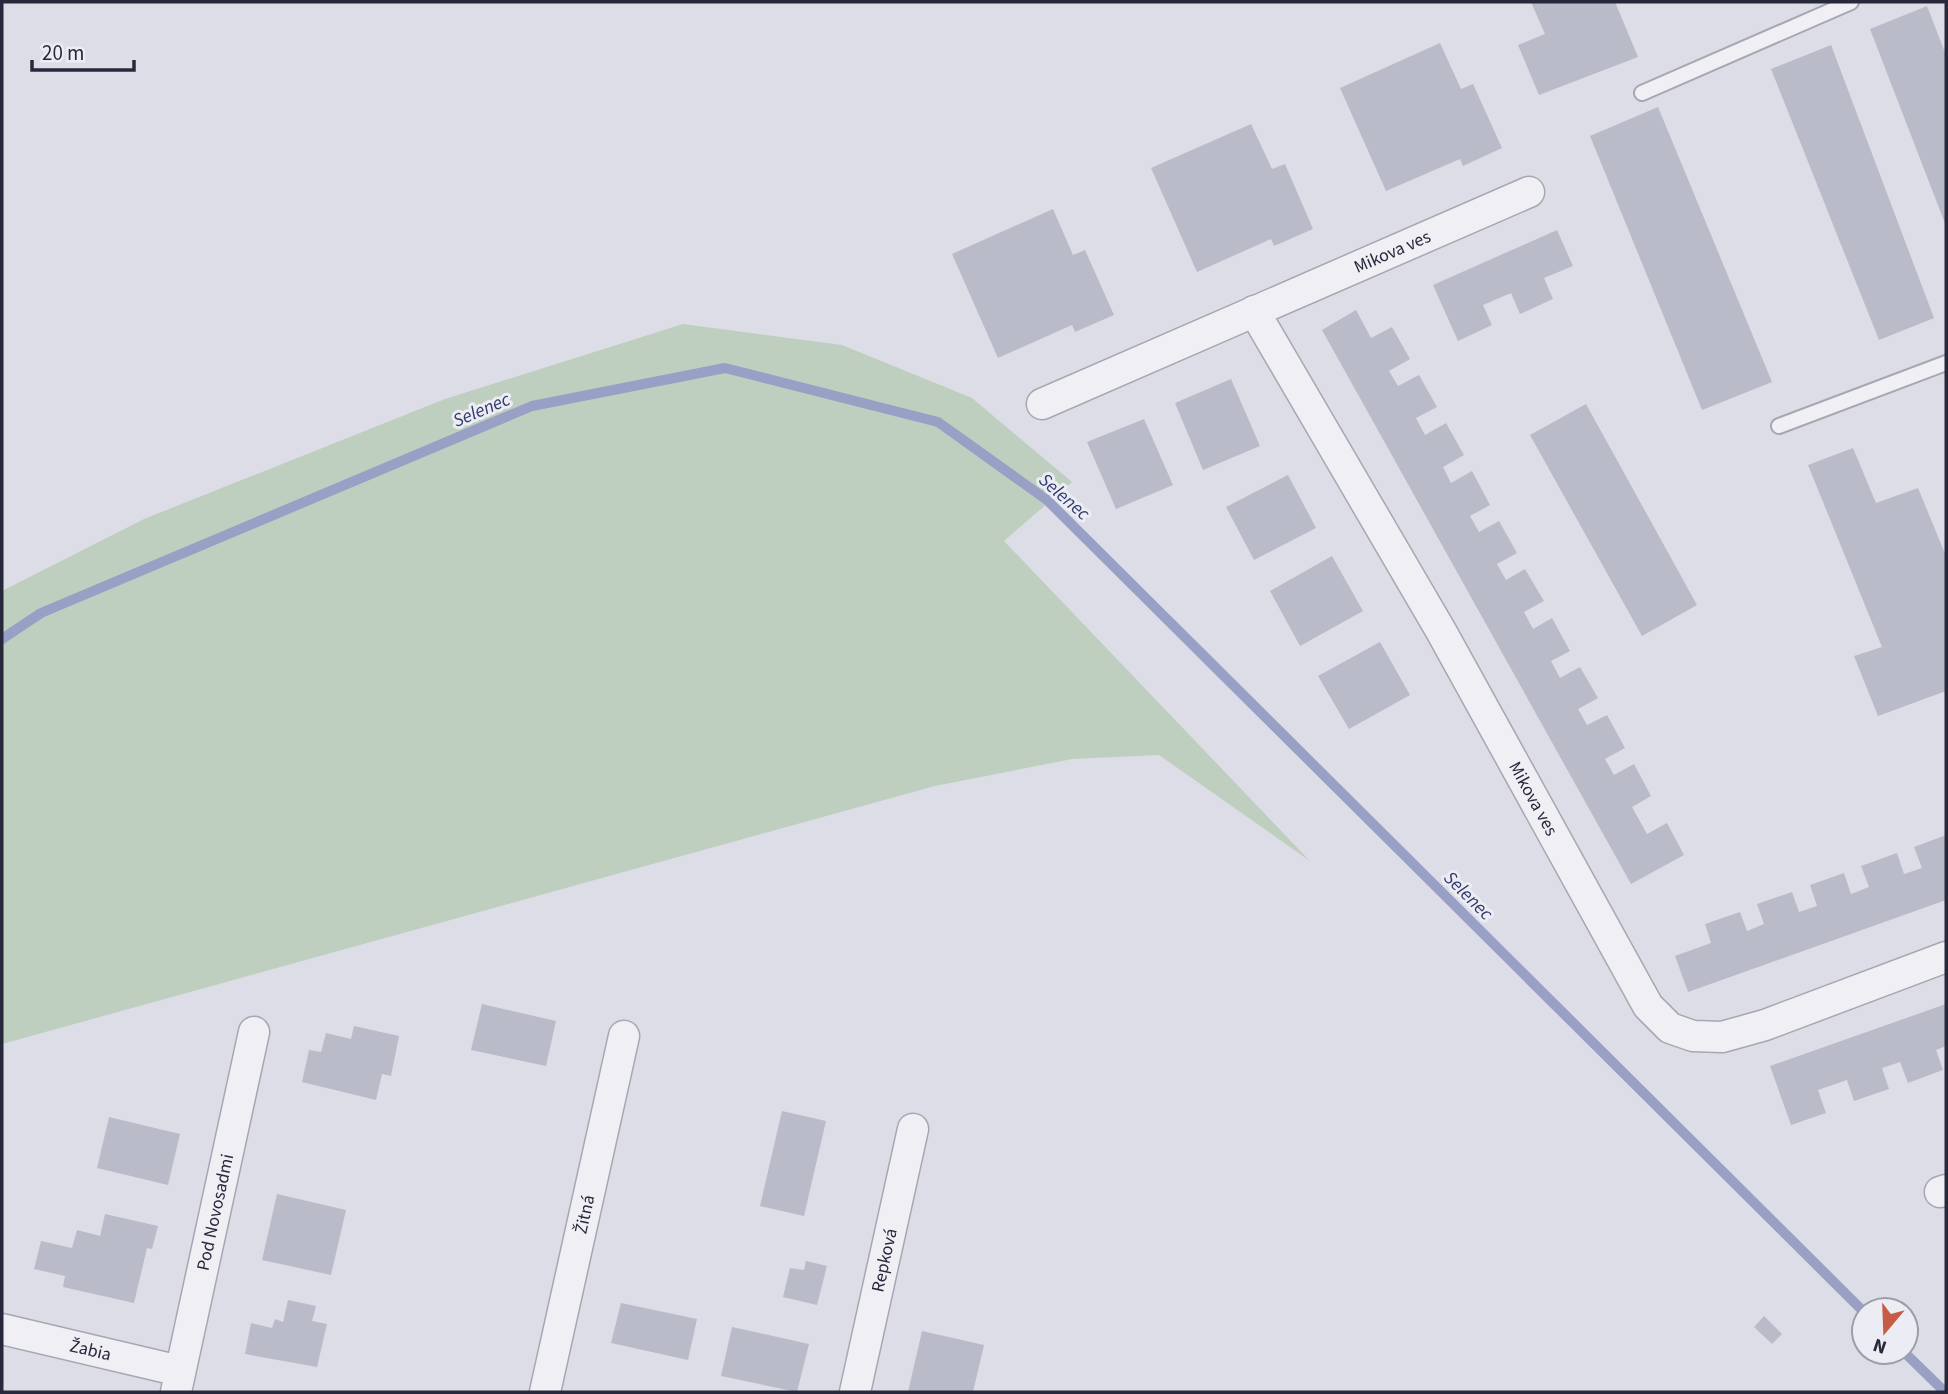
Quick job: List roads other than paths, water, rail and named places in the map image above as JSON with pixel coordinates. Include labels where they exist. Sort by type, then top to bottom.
[{"type":"street","name":"Mikova ves","points":[[1042,404],[1529,192]]},
{"type":"street","name":"Mikova ves","points":[[1254,311],[1441,631],[1648,1006],[1662,1021],[1670,1028],[1693,1036],[1722,1037],[1946,957]]},
{"type":"street","name":"Pod Novosadmi","points":[[178,1382],[254,1032]]},
{"type":"street","name":"Žitná","points":[[545,1392],[624,1035]]},
{"type":"street","name":"Repková","points":[[855,1392],[913,1129]]},
{"type":"street","name":"Žabia","points":[[2,1329],[178,1382]]},
{"type":"lane","points":[[1642,93],[1851,2]]},
{"type":"lane","points":[[1779,426],[1946,363]]},
{"type":"waterway","name":"Selenec","points":[[2,639],[41,613],[532,406],[725,368],[938,422],[1047,500],[1850,1298]]},
{"type":"waterway","name":"Selenec","points":[[1918,1366],[1945,1392]]}]
